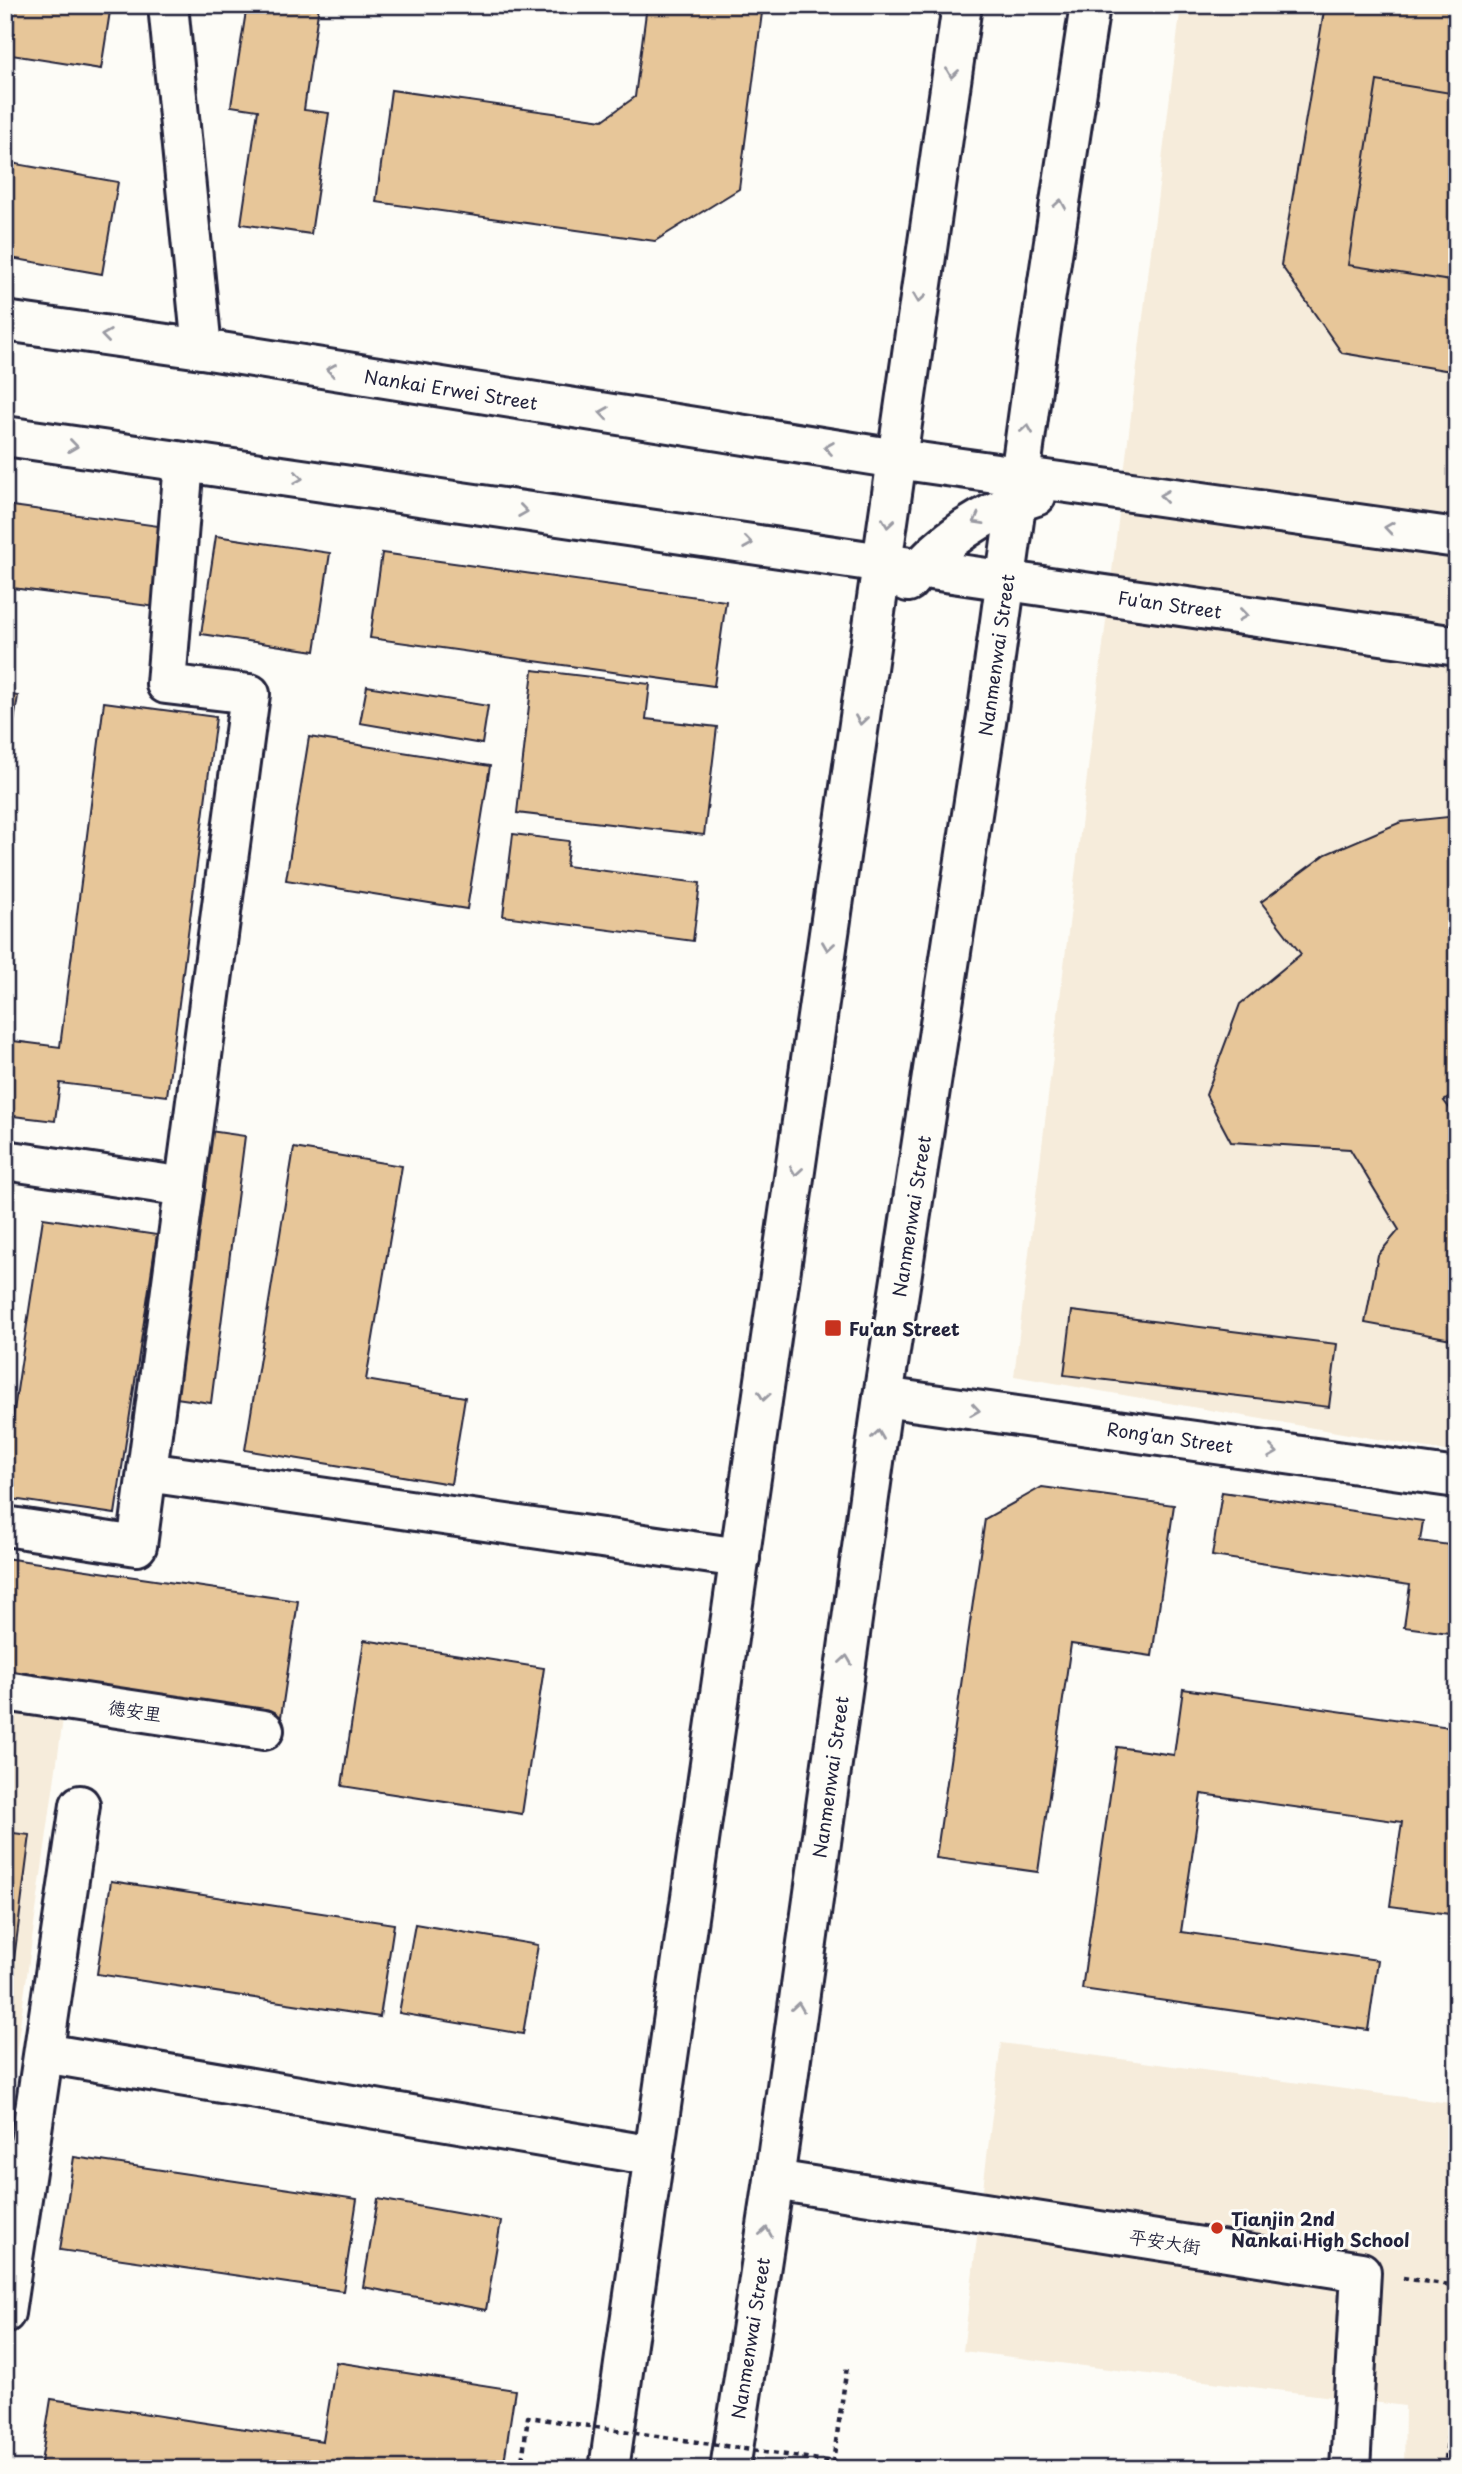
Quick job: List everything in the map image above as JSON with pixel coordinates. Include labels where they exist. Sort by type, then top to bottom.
[{"type":"main road","points":[[168,5],[202,349]]},
{"type":"main road","points":[[609,2469],[871,653],[901,565],[897,459],[962,5]]},
{"type":"main road","name":"Nanmenwai Street","points":[[730,2469],[774,2180],[883,1397],[994,667],[1090,5]]},
{"type":"main road","name":"Nankai Erwei Street","points":[[5,321],[202,349],[897,459]]},
{"type":"main road","points":[[5,436],[901,565],[977,520],[1019,488]]},
{"type":"main road","points":[[897,459],[1019,488],[1115,489],[1457,538]]},
{"type":"main road","points":[[5,1526],[137,1546],[250,694],[166,684],[184,462]]},
{"type":"main road","name":"Fu'an Street","points":[[901,565],[1457,646]]},
{"type":"main road","points":[[994,667],[1015,627],[1039,605],[1069,595],[1102,594]]},
{"type":"main road","points":[[5,1160],[185,1187]]},
{"type":"main road","name":"Rong'an Street","points":[[883,1397],[1457,1478]]},
{"type":"main road","points":[[147,1472],[740,1558]]},
{"type":"main road","name":"德安里","points":[[5,1691],[264,1730]]},
{"type":"main road","points":[[5,2313],[80,1805]]},
{"type":"main road","points":[[44,2053],[654,2156]]},
{"type":"main road","name":"平安大街","points":[[774,2180],[1361,2272]]},
{"type":"main road","points":[[1350,2469],[1361,2272]]},
{"type":"path","points":[[1361,2272],[1457,2286]]},
{"type":"path","points":[[1445,2469],[1457,2348]]},
{"type":"path","points":[[521,2469],[528,2417],[833,2462],[847,2367]]},
{"type":"shaded area","points":[[1181,5],[1457,5],[1457,1453],[1014,1376]]},
{"type":"shaded area","points":[[5,1711],[63,1719],[5,2132]]},
{"type":"shaded area","name":"Tianjin 2nd Nankai High School","points":[[1001,2043],[1457,2104],[1457,2469],[1404,2469],[1405,2406],[963,2351]]},
{"type":"building","points":[[5,5],[111,5],[101,69],[5,54]]},
{"type":"building","points":[[247,5],[319,5],[304,110],[329,113],[311,234],[241,224],[258,110],[231,106]]},
{"type":"building","points":[[647,5],[763,5],[739,189],[655,241],[376,202],[391,90],[603,120],[635,97]]},
{"type":"building","points":[[1325,5],[1457,7],[1457,372],[1342,353],[1281,265]]},
{"type":"building","points":[[1377,81],[1457,94],[1457,282],[1348,265]]},
{"type":"building","points":[[5,162],[118,182],[102,274],[5,257]]},
{"type":"building","points":[[5,505],[166,527],[156,607],[5,587]]},
{"type":"building","points":[[216,536],[330,553],[315,651],[201,634]]},
{"type":"building","points":[[382,553],[726,601],[714,686],[370,638]]},
{"type":"building","points":[[533,670],[650,684],[646,719],[717,727],[704,835],[517,813]]},
{"type":"building","points":[[367,686],[488,706],[482,744],[360,723]]},
{"type":"building","points":[[5,694],[18,696],[5,778]]},
{"type":"building","points":[[104,702],[216,717],[167,1096],[60,1083],[55,1121],[5,1115],[5,1040],[60,1047]]},
{"type":"building","points":[[309,737],[490,766],[467,909],[286,880]]},
{"type":"building","points":[[1457,816],[1457,1092],[1444,1101],[1457,1118],[1457,1340],[1365,1323],[1378,1255],[1399,1230],[1350,1149],[1231,1142],[1206,1095],[1240,1004],[1301,954],[1261,902],[1326,854],[1401,822]]},
{"type":"building","points":[[513,834],[569,841],[566,866],[700,883],[693,941],[503,916]]},
{"type":"building","points":[[196,1129],[245,1136],[211,1403],[162,1396]]},
{"type":"building","points":[[294,1148],[402,1166],[366,1380],[465,1397],[451,1484],[245,1450]]},
{"type":"building","points":[[43,1218],[157,1235],[115,1514],[5,1498],[5,1470]]},
{"type":"building","points":[[1072,1311],[1337,1344],[1329,1407],[1064,1375]]},
{"type":"building","points":[[1042,1487],[1174,1505],[1152,1656],[1071,1644],[1038,1872],[936,1858],[985,1519]]},
{"type":"building","points":[[1222,1492],[1423,1521],[1420,1541],[1457,1546],[1457,1634],[1404,1627],[1410,1585],[1212,1556]]},
{"type":"building","points":[[5,1558],[298,1601],[281,1717],[5,1676]]},
{"type":"building","points":[[364,1640],[544,1668],[522,1814],[342,1786]]},
{"type":"building","points":[[1183,1689],[1457,1728],[1457,1915],[1390,1906],[1402,1822],[1201,1794],[1181,1932],[1378,1960],[1368,2030],[1082,1989],[1117,1747],[1174,1755]]},
{"type":"building","points":[[5,1832],[30,1835],[5,2029]]},
{"type":"building","points":[[111,1881],[394,1924],[380,2017],[97,1974]]},
{"type":"building","points":[[415,1924],[538,1945],[523,2034],[399,2013]]},
{"type":"building","points":[[74,2157],[357,2199],[343,2291],[60,2250]]},
{"type":"building","points":[[378,2199],[501,2221],[486,2310],[363,2287]]},
{"type":"building","points":[[336,2362],[515,2390],[503,2469],[40,2469],[51,2399],[323,2441]]},
{"type":"place","name":"Fu'an Street","points":[[833,1328]]},
{"type":"place","name":"Tianjin 2nd Nankai High School","points":[[1217,2228]]}]
